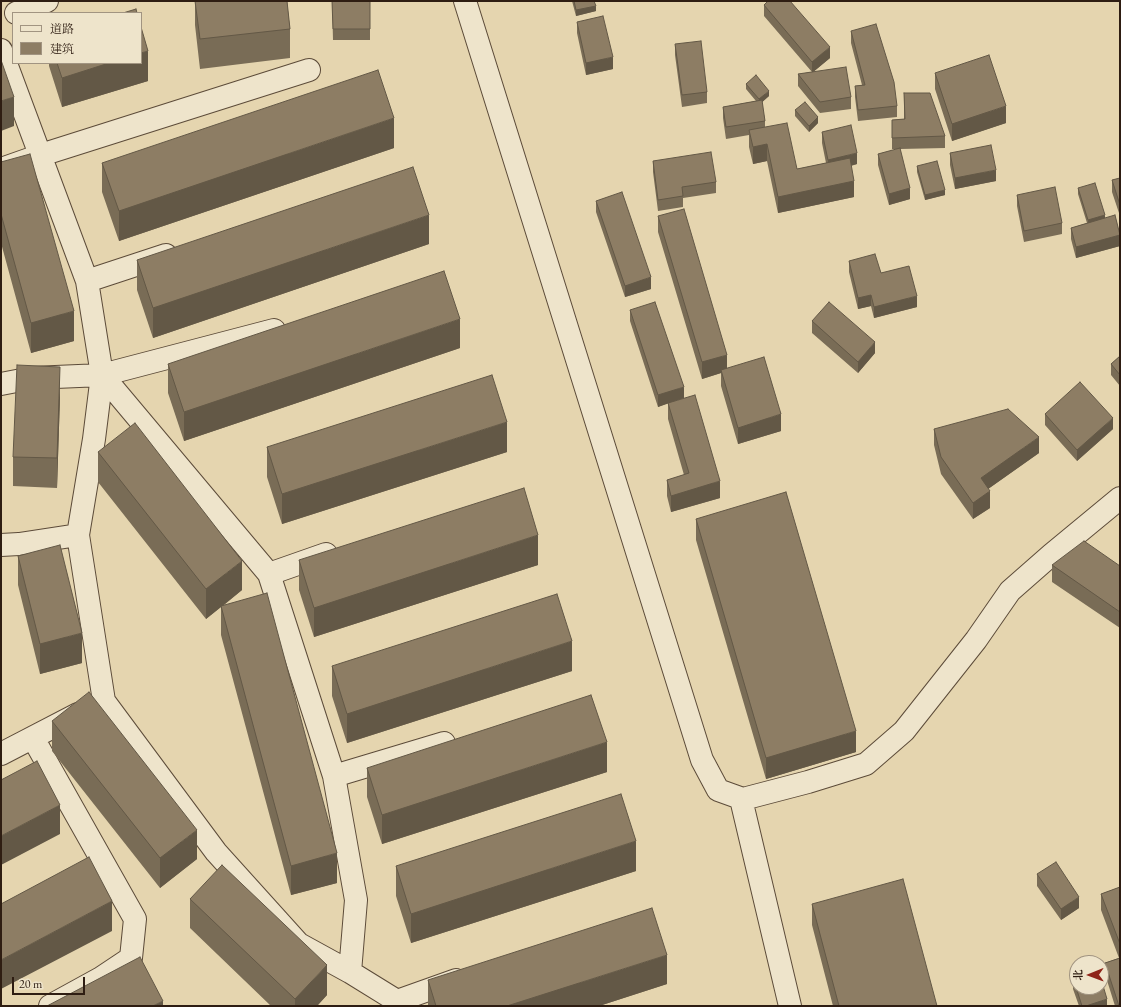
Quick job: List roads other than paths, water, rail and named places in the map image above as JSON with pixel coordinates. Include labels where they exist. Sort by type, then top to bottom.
[{"type":"street","points":[[19,12],[47,1]]},
{"type":"street","points":[[465,1],[702,760],[718,790],[743,799],[808,782],[866,764],[904,731],[976,640],[1010,591],[1120,498]]},
{"type":"street","points":[[1,19],[12,14]]},
{"type":"street","points":[[1,50],[88,281],[102,374],[94,439],[78,535],[104,701],[216,852],[299,944],[350,972],[398,1004],[471,975]]},
{"type":"street","points":[[1,169],[309,70]]},
{"type":"street","points":[[88,281],[184,249]]},
{"type":"street","points":[[1,384],[32,378],[102,374],[291,326]]},
{"type":"street","points":[[102,374],[269,574],[334,776],[356,900],[350,972]]},
{"type":"street","points":[[1,545],[19,544],[78,535]]},
{"type":"street","points":[[269,574],[342,549]]},
{"type":"street","points":[[1,754],[104,701]]},
{"type":"street","points":[[33,738],[135,919],[131,958],[101,978],[50,1006]]},
{"type":"street","points":[[334,776],[464,738]]},
{"type":"street","points":[[741,799],[790,1006]]}]
